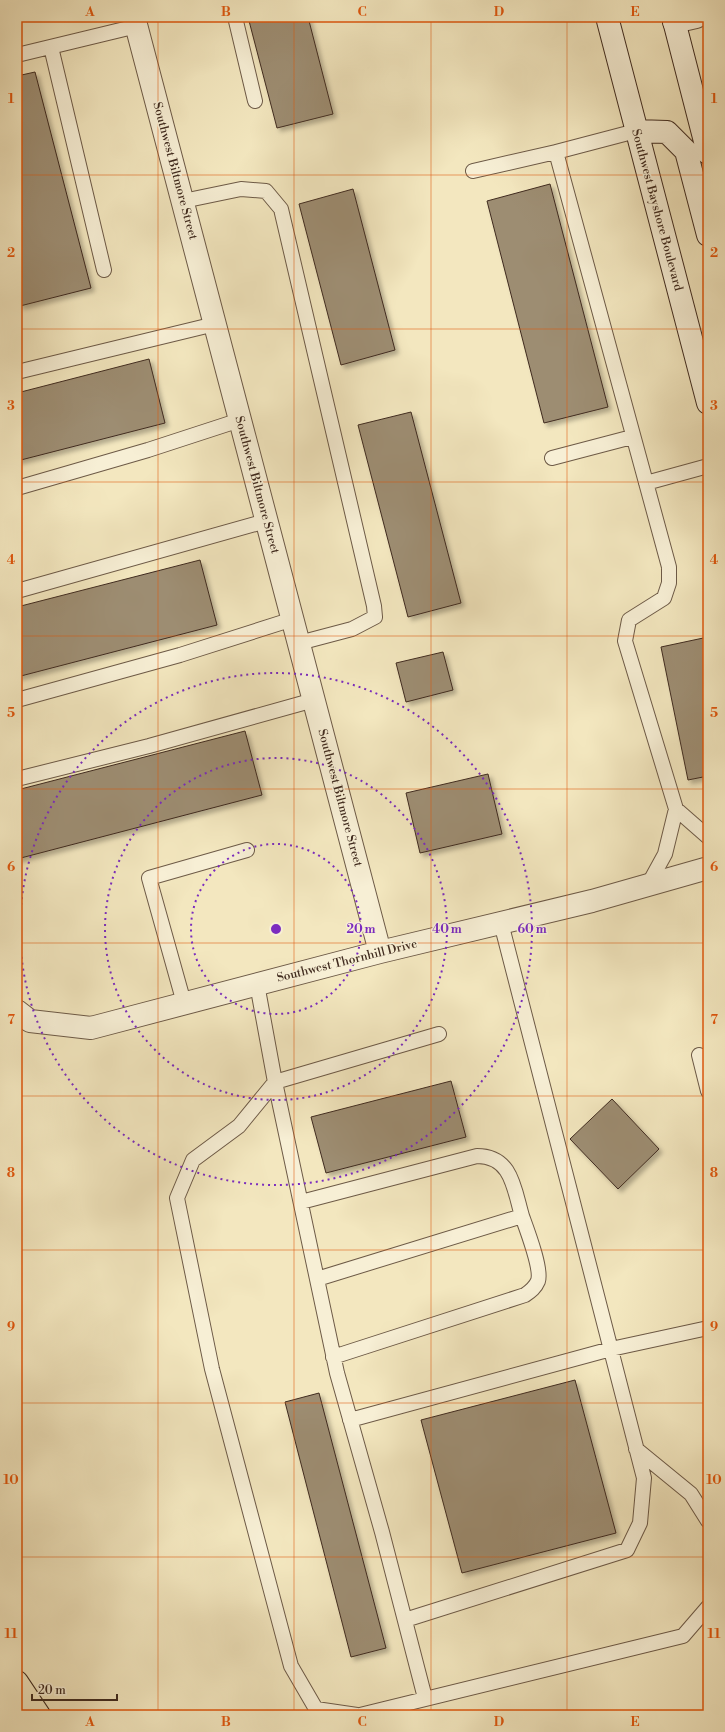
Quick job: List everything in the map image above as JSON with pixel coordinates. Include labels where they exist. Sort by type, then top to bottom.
[{"type":"highway","points":[[17,1682],[39,1715]]},
{"type":"street","name":"Southwest Bayshore Boulevard","points":[[607,17],[708,403]]},
{"type":"street","points":[[696,17],[670,19],[708,153]]},
{"type":"street","name":"Southwest Biltmore Street","points":[[135,22],[380,952]]},
{"type":"street","points":[[636,131],[667,132],[686,151],[708,235]]},
{"type":"street","name":"Southwest Thornhill Drive","points":[[23,1016],[91,1028],[380,952],[592,901],[708,868]]},
{"type":"lane","points":[[235,17],[255,101]]},
{"type":"lane","points":[[17,55],[51,47],[135,22]]},
{"type":"lane","points":[[51,47],[104,270]]},
{"type":"lane","points":[[473,171],[556,152],[636,131]]},
{"type":"lane","points":[[556,152],[632,437],[669,568],[669,583],[664,598],[629,620],[625,641],[676,809],[665,854],[648,885]]},
{"type":"lane","points":[[183,201],[241,189],[266,191],[281,208],[374,606],[375,617],[352,629],[299,643]]},
{"type":"lane","points":[[17,372],[215,324]]},
{"type":"lane","points":[[17,488],[148,450],[240,420]]},
{"type":"lane","points":[[552,458],[632,437]]},
{"type":"lane","points":[[646,483],[708,466]]},
{"type":"lane","points":[[17,591],[266,521]]},
{"type":"lane","points":[[17,700],[180,655],[293,619]]},
{"type":"lane","points":[[17,779],[149,746],[314,700]]},
{"type":"lane","points":[[676,809],[708,837]]},
{"type":"lane","points":[[184,1003],[149,878],[247,850]]},
{"type":"lane","points":[[404,1620],[627,1550],[640,1523],[644,1478],[501,923]]},
{"type":"lane","points":[[257,984],[275,1082],[334,1358],[425,1698]]},
{"type":"lane","points":[[357,1715],[316,1709],[291,1666],[212,1369],[177,1198],[193,1160],[239,1126],[275,1082],[440,1034]]},
{"type":"lane","points":[[699,1055],[708,1092]]},
{"type":"lane","points":[[301,1202],[477,1156],[486,1156],[495,1159],[509,1172],[537,1262],[538,1280],[533,1290],[525,1295],[334,1358]]},
{"type":"lane","points":[[317,1280],[522,1216]]},
{"type":"lane","points":[[350,1420],[611,1349],[708,1328]]},
{"type":"lane","points":[[636,1448],[691,1494],[708,1521]]},
{"type":"lane","points":[[360,1715],[683,1636],[708,1607]]},
{"type":"building","points":[[248,17],[308,17],[333,114],[277,128]]},
{"type":"building","points":[[35,72],[91,288],[20,306],[17,295],[17,76]]},
{"type":"building","points":[[550,184],[608,407],[544,423],[487,201]]},
{"type":"building","points":[[353,189],[395,350],[341,365],[299,204]]},
{"type":"building","points":[[149,359],[165,423],[17,461],[17,393]]},
{"type":"building","points":[[411,412],[461,603],[408,617],[358,425]]},
{"type":"building","points":[[200,560],[217,625],[17,677],[17,607]]},
{"type":"building","points":[[708,637],[708,776],[688,780],[661,647]]},
{"type":"building","points":[[443,652],[453,690],[406,702],[396,663]]},
{"type":"building","points":[[245,731],[262,795],[17,859],[17,790]]},
{"type":"building","points":[[488,774],[502,834],[420,853],[406,793]]},
{"type":"building","points":[[451,1081],[466,1137],[326,1173],[311,1117]]},
{"type":"building","points":[[612,1099],[659,1149],[618,1189],[570,1139]]},
{"type":"building","points":[[575,1380],[616,1533],[462,1573],[421,1420]]},
{"type":"building","points":[[319,1393],[386,1648],[351,1657],[285,1402]]}]
